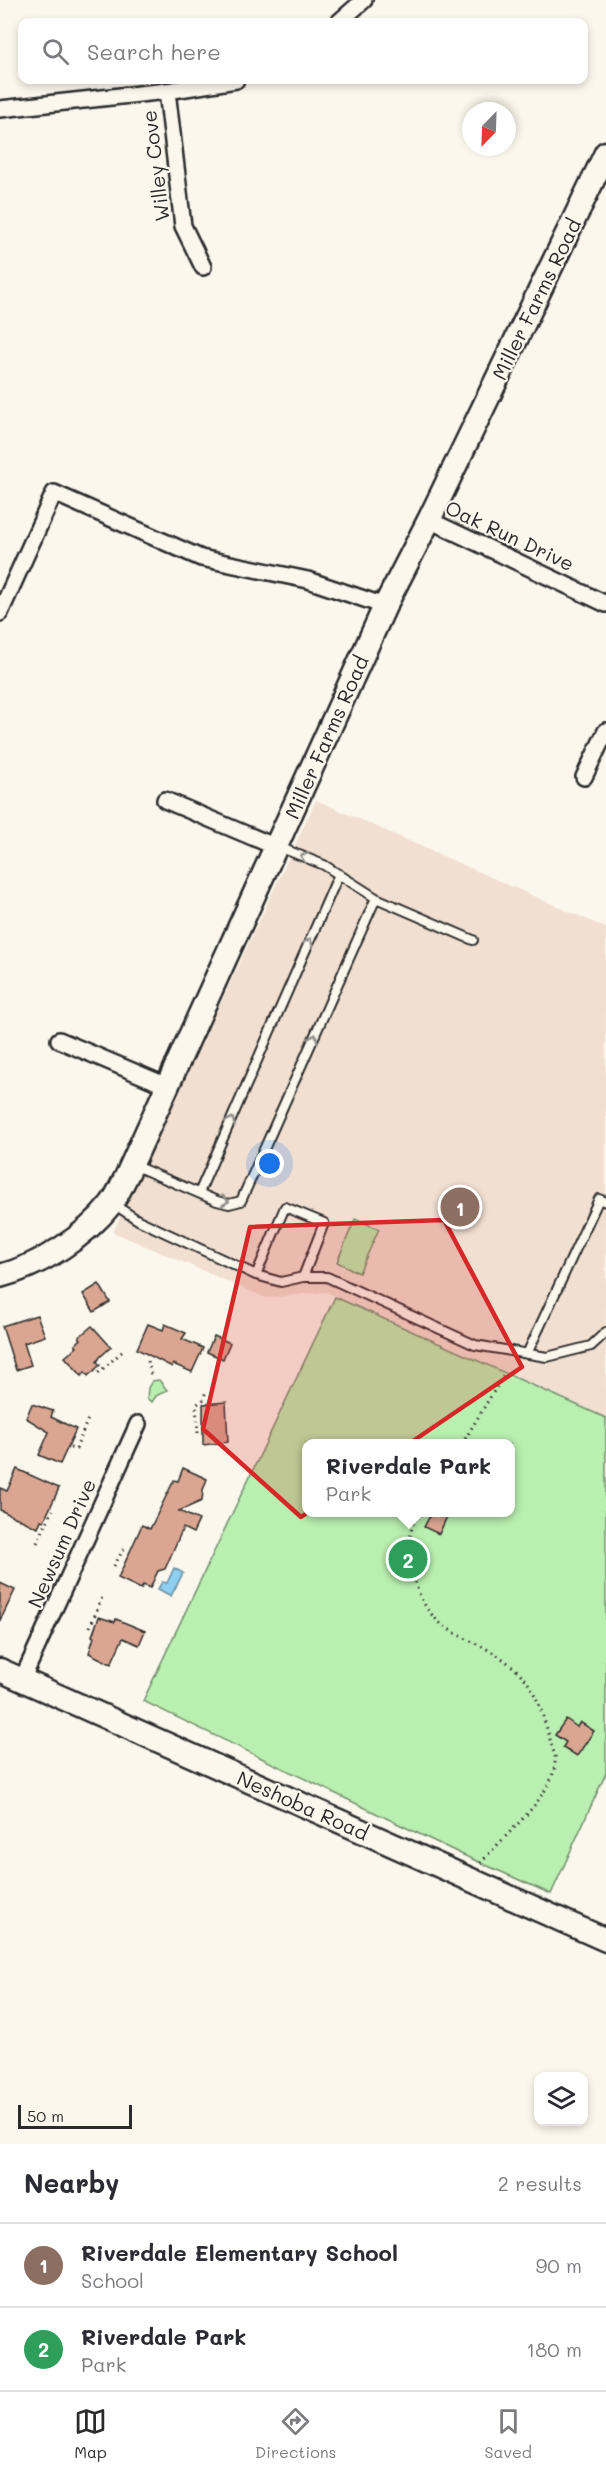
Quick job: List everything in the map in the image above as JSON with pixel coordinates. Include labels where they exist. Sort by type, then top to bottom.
[{"type":"street","points":[[344,18],[364,0]]},
{"type":"street","points":[[0,109],[211,84]]},
{"type":"street","name":"Willey Cove","points":[[167,91],[183,226],[203,267]]},
{"type":"street","name":"Miller Farms Road","points":[[0,1276],[30,1265],[52,1253],[79,1233],[111,1203],[132,1164],[385,606],[429,520],[606,153]]},
{"type":"street","points":[[0,613],[54,494],[201,558],[308,580],[385,606]]},
{"type":"street","name":"Oak Run Drive","points":[[429,520],[606,604]]},
{"type":"street","points":[[584,777],[606,731]]},
{"type":"street","points":[[165,800],[276,847]]},
{"type":"street","points":[[59,1040],[167,1086]]},
{"type":"street","name":"Newsum Drive","points":[[22,1680],[138,1424]]},
{"type":"street","name":"Neshoba Road","points":[[0,1670],[606,1940]]},
{"type":"lane","points":[[276,847],[324,865],[376,898],[472,940]]},
{"type":"lane","points":[[199,1193],[339,874]]},
{"type":"lane","points":[[132,1164],[229,1204],[241,1201],[376,898]]},
{"type":"lane","points":[[527,1354],[599,1199],[606,1202]]},
{"type":"lane","points":[[111,1203],[138,1220],[256,1275],[281,1282],[303,1277],[327,1277],[475,1345],[547,1357],[591,1346],[606,1332]]},
{"type":"lane","points":[[256,1275],[285,1207],[324,1223],[303,1277]]},
{"type":"path","points":[[94,1371],[97,1374],[123,1351]]},
{"type":"path","points":[[148,1361],[151,1375]]},
{"type":"path","points":[[464,1439],[503,1376]]},
{"type":"path","points":[[198,1433],[196,1405],[203,1400],[206,1391]]},
{"type":"path","points":[[70,1448],[77,1447],[89,1416]]},
{"type":"path","points":[[38,1543],[53,1510]]},
{"type":"path","points":[[416,1517],[408,1547],[419,1598],[430,1616],[446,1629],[492,1650],[527,1681],[555,1756],[556,1766],[550,1782],[509,1833],[476,1869]]},
{"type":"path","points":[[114,1566],[123,1551],[128,1551]]},
{"type":"path","points":[[90,1628],[103,1595]]},
{"type":"highlighted area","points":[[444,1220],[522,1367],[301,1517],[203,1429],[250,1227]]},
{"type":"shaded area","points":[[316,800],[606,928],[606,1418],[326,1292],[266,1298],[113,1232]]},
{"type":"green space","points":[[355,1219],[379,1229],[359,1273],[337,1262]]},
{"type":"green space","points":[[335,1297],[606,1418],[606,1773],[551,1894],[463,1855],[143,1701]]},
{"type":"green space","points":[[159,1380],[167,1390],[156,1396],[152,1402],[147,1399],[148,1388],[152,1381]]},
{"type":"water","points":[[174,1568],[183,1573],[171,1596],[158,1589],[162,1582],[167,1583]]},
{"type":"building","points":[[99,1284],[110,1302],[94,1312],[83,1294]]},
{"type":"building","points":[[37,1315],[45,1336],[24,1343],[31,1365],[16,1370],[2,1326]]},
{"type":"building","points":[[148,1324],[163,1330],[165,1324],[186,1333],[182,1339],[203,1348],[192,1372],[173,1364],[172,1367],[137,1349]]},
{"type":"building","points":[[92,1326],[111,1347],[100,1357],[97,1362],[100,1365],[88,1376],[85,1372],[82,1376],[65,1357],[77,1347],[75,1345],[81,1339],[79,1337]]},
{"type":"building","points":[[214,1336],[230,1343],[223,1359],[207,1352]]},
{"type":"building","points":[[226,1402],[228,1442],[203,1445],[203,1404]]},
{"type":"building","points":[[32,1404],[53,1411],[51,1417],[76,1429],[60,1464],[39,1455],[49,1432],[26,1418]]},
{"type":"building","points":[[183,1468],[207,1479],[202,1501],[179,1511],[199,1520],[193,1533],[183,1528],[165,1569],[158,1571],[150,1588],[143,1585],[141,1589],[118,1578],[142,1525],[150,1529],[174,1480],[178,1481]]},
{"type":"building","points":[[17,1469],[59,1488],[44,1521],[41,1520],[38,1528],[0,1510],[0,1488],[7,1491]]},
{"type":"building","points":[[429,1517],[447,1517],[439,1534],[424,1527]]},
{"type":"building","points":[[0,1583],[15,1590],[0,1621]]},
{"type":"building","points":[[99,1617],[115,1622],[116,1619],[145,1631],[139,1645],[123,1638],[111,1664],[89,1653]]},
{"type":"building","points":[[566,1719],[577,1727],[580,1722],[594,1731],[577,1756],[563,1747],[566,1742],[555,1735]]},
{"type":"place","name":"Riverdale Elementary School","points":[[460,1207]]},
{"type":"place","name":"Riverdale Park","points":[[408,1559]]}]
